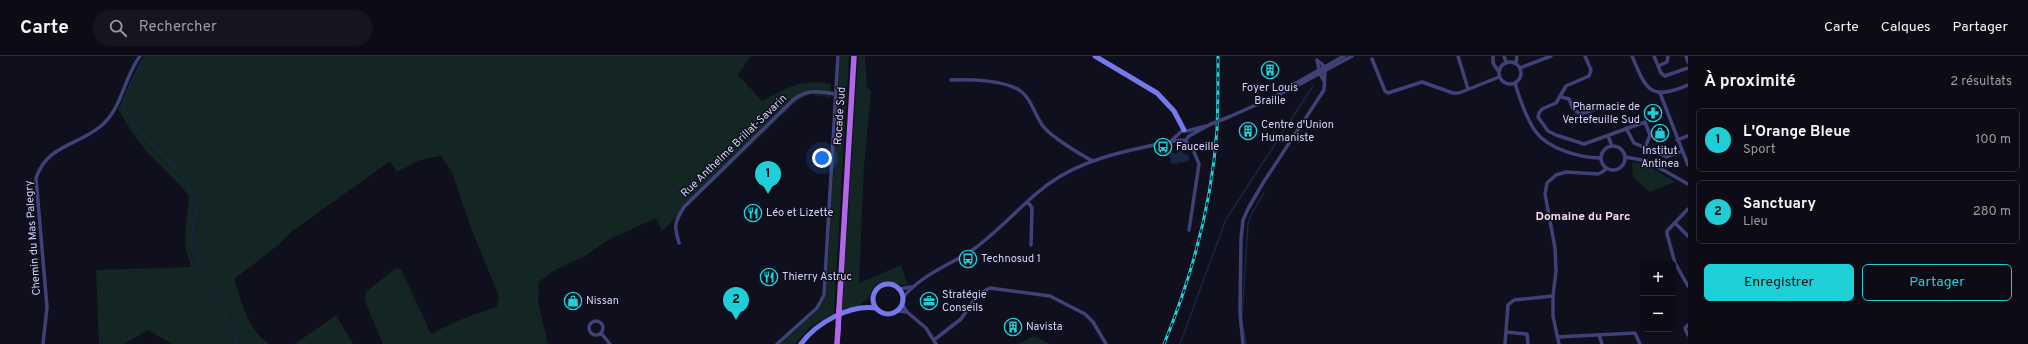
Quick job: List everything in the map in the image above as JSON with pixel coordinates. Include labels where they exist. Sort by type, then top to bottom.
[{"type":"main road","name":"Rocade Sud","points":[[837,344],[854,56]]},
{"type":"street","name":"Chemin du Mas Palegry","points":[[43,344],[47,307],[36,178],[43,163],[54,151],[74,143],[101,126],[111,116],[140,56]]},
{"type":"street","points":[[777,344],[817,308],[824,295],[838,56]]},
{"type":"street","points":[[1095,56],[1157,93],[1174,111],[1199,164],[1189,230]]},
{"type":"street","points":[[1171,140],[1183,132],[1229,117],[1273,97],[1319,72],[1344,56]]},
{"type":"street","points":[[1324,69],[1352,56]]},
{"type":"street","points":[[1458,56],[1468,89]]},
{"type":"street","points":[[1493,56],[1493,63],[1499,72],[1500,77],[1507,84],[1515,84],[1521,77],[1520,68],[1516,63],[1506,62],[1501,66],[1499,72]]},
{"type":"street","points":[[1504,56],[1506,62]]},
{"type":"street","points":[[1516,63],[1517,56]]},
{"type":"street","points":[[1520,68],[1551,56]]},
{"type":"street","points":[[1585,56],[1590,74],[1589,76],[1566,86],[1562,97],[1556,103],[1542,109],[1538,113],[1538,117],[1548,131],[1556,136],[1579,144],[1584,144],[1608,136],[1644,122],[1650,135],[1646,148]]},
{"type":"street","points":[[1632,56],[1645,84],[1650,89],[1660,93],[1670,92],[1688,85]]},
{"type":"street","points":[[1654,56],[1661,73],[1665,76],[1688,68]]},
{"type":"street","points":[[1658,66],[1667,62],[1668,56]]},
{"type":"street","points":[[1686,56],[1688,62]]},
{"type":"street","points":[[1372,59],[1385,91],[1388,93],[1418,82],[1427,83],[1454,93],[1500,77]]},
{"type":"street","points":[[1243,344],[1240,313],[1240,239],[1243,220],[1263,183],[1324,90],[1325,82],[1324,69],[1317,60],[1319,72],[1325,82]]},
{"type":"street","points":[[951,80],[967,79],[991,81],[1022,92],[1043,126],[1093,161]]},
{"type":"street","points":[[1515,84],[1531,124],[1541,138],[1580,157],[1601,158]]},
{"type":"street","name":"Rue Anthelme Brillat-Savarin","points":[[680,243],[674,226],[684,207],[793,100],[801,94],[808,92],[835,94]]},
{"type":"street","points":[[1660,93],[1688,165]]},
{"type":"street","points":[[1562,97],[1569,99],[1573,109],[1580,114],[1600,108],[1604,110]]},
{"type":"street","points":[[897,311],[912,287],[978,246],[1050,183],[1076,168],[1093,161],[1171,140],[1186,138],[1211,124]]},
{"type":"street","points":[[1626,128],[1632,141],[1667,157],[1682,151]]},
{"type":"street","points":[[1183,132],[1186,138]]},
{"type":"street","points":[[1608,136],[1612,146]]},
{"type":"street","points":[[1677,140],[1688,136]]},
{"type":"street","points":[[1601,158],[1605,149],[1612,146],[1621,149],[1625,157]]},
{"type":"street","points":[[1601,158],[1606,168],[1612,170],[1620,168],[1625,157]]},
{"type":"street","points":[[1625,157],[1648,161],[1688,184]]},
{"type":"street","points":[[1559,344],[1553,296],[1556,271],[1553,239],[1545,194],[1547,183],[1556,175],[1566,172],[1598,174],[1604,172],[1606,168]]},
{"type":"street","points":[[1028,202],[1032,208],[1031,245]]},
{"type":"street","points":[[1688,209],[1676,224],[1667,231],[1675,263],[1688,286]]},
{"type":"street","points":[[1676,224],[1688,236]]},
{"type":"street","points":[[876,308],[873,298],[874,293],[881,286],[890,285],[898,289],[912,287]]},
{"type":"street","points":[[934,340],[961,319],[978,294],[990,288],[1050,296],[1085,314],[1093,322],[1106,344]]},
{"type":"street","points":[[898,289],[907,312],[926,328],[936,344]]},
{"type":"street","points":[[1505,344],[1508,305],[1510,302],[1514,300],[1553,296]]},
{"type":"street","points":[[860,309],[873,298]]},
{"type":"street","points":[[801,344],[820,325],[860,309],[876,308],[886,314],[897,311],[907,312]]},
{"type":"street","points":[[598,321],[601,323],[603,329],[601,333],[595,335],[591,333],[589,326],[591,323],[598,321]]},
{"type":"street","points":[[1686,326],[1688,335]]},
{"type":"street","points":[[1506,332],[1527,334],[1528,344]]},
{"type":"street","points":[[601,333],[610,344]]},
{"type":"street","points":[[1557,337],[1635,333],[1640,344]]},
{"type":"street","points":[[1599,335],[1602,344]]},
{"type":"green space","points":[[144,56],[751,56],[738,75],[762,101],[787,88],[803,83],[821,82],[831,84],[830,98],[811,94],[798,100],[662,231],[656,218],[610,239],[585,256],[553,271],[539,282],[538,302],[548,344],[383,344],[364,299],[367,291],[395,269],[401,269],[431,334],[480,312],[497,307],[499,296],[471,228],[452,172],[441,156],[420,160],[397,172],[390,161],[291,232],[281,243],[234,279],[250,323],[255,331],[269,344],[172,344],[148,330],[124,344],[99,344],[96,270],[191,267],[186,250],[185,235],[189,197],[182,187],[147,152],[133,134],[118,109]]},
{"type":"green space","points":[[840,56],[849,56],[834,313],[809,328],[795,344],[780,344],[818,310],[826,296]]},
{"type":"green space","points":[[858,56],[865,56],[867,88],[871,91],[864,166],[859,283],[901,265],[908,285],[886,282],[879,283],[875,286],[863,303],[842,311]]},
{"type":"green space","points":[[1632,162],[1649,166],[1675,182],[1650,192],[1633,177]]},
{"type":"green space","points":[[336,315],[353,344],[295,344]]},
{"type":"green space","points":[[1034,336],[1050,344],[1018,344]]},
{"type":"water","points":[[1180,151],[1189,156],[1189,160],[1183,163],[1179,162],[1179,164],[1171,163],[1170,152],[1176,154]]},
{"type":"waterway","points":[[145,56],[127,92],[124,104],[125,111],[137,128],[178,171],[191,192],[195,201],[192,245],[238,344]]},
{"type":"waterway","points":[[1180,344],[1226,219],[1313,86]]},
{"type":"waterway","points":[[1242,317],[1248,224],[1252,213],[1264,193]]},
{"type":"waterway","points":[[1243,326],[1246,344]]},
{"type":"railway","points":[[1164,344],[1192,266],[1211,184],[1217,129],[1218,56]]},
{"type":"place","name":"Foyer Louis Braille","points":[[1270,70]]},
{"type":"place","name":"Pharmacie de Vertefeuille Sud","points":[[1653,113]]},
{"type":"place","name":"Centre d'Union Humaniste","points":[[1248,131]]},
{"type":"place","name":"Institut Antinea","points":[[1660,133]]},
{"type":"place","name":"Fauceille","points":[[1163,147]]},
{"type":"place","name":"L'Orange Bleue","points":[[768,194]]},
{"type":"place","name":"Léo et Lizette","points":[[753,213]]},
{"type":"place","name":"Technosud 1","points":[[968,259]]},
{"type":"place","name":"Thierry Astruc","points":[[769,277]]},
{"type":"place","name":"Nissan","points":[[573,301]]},
{"type":"place","name":"Stratégie Conseils","points":[[929,301]]},
{"type":"place","name":"Sanctuary","points":[[736,320]]},
{"type":"place","name":"Navista","points":[[1013,327]]},
{"type":"district","name":"Domaine du Parc","points":[[1583,217]]}]
